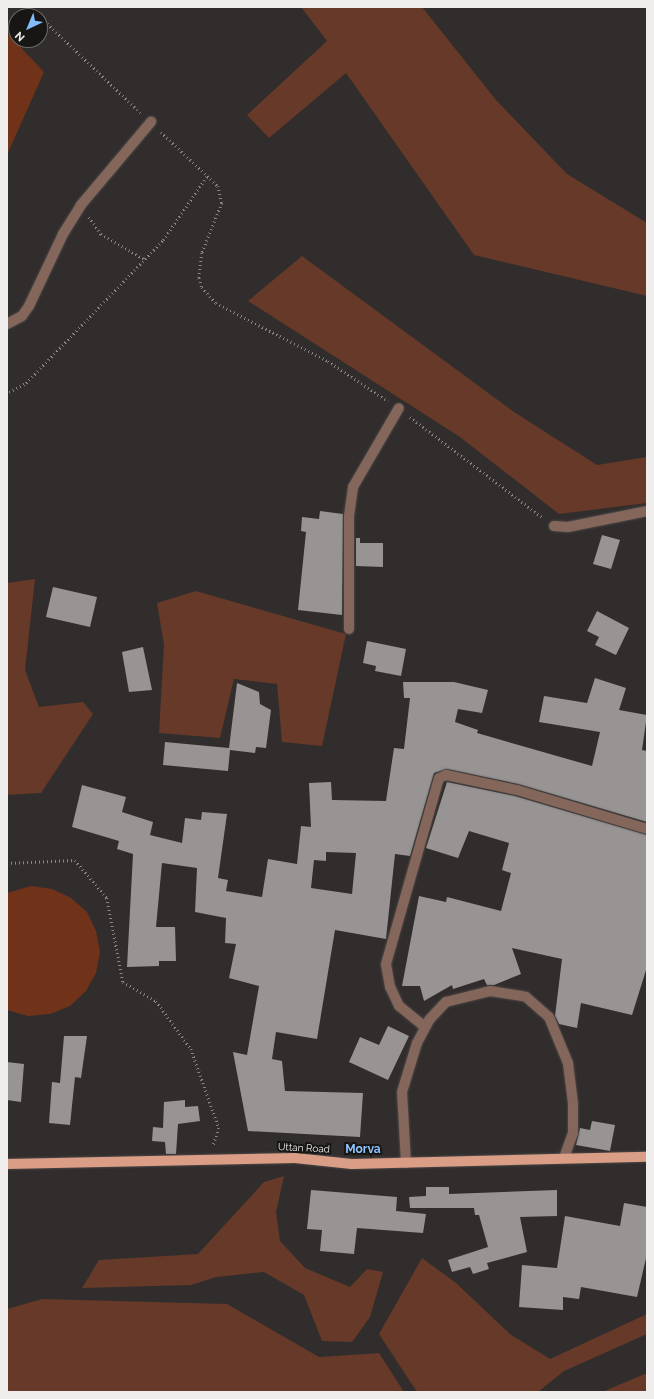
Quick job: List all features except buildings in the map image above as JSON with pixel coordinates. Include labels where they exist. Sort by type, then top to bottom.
[{"type":"main road","name":"Uttan Road","points":[[7,1164],[295,1158],[352,1164],[647,1156]]},
{"type":"street","points":[[7,324],[22,316],[29,306],[63,234],[82,205],[151,122]]},
{"type":"street","points":[[350,629],[348,516],[353,487],[399,408]]},
{"type":"street","points":[[554,526],[568,527],[647,511]]},
{"type":"street","points":[[425,1026],[399,1006],[390,987],[386,964],[439,778],[446,775],[517,790],[647,829]]},
{"type":"street","points":[[406,1163],[402,1092],[425,1026],[446,1002],[490,991],[526,997],[549,1017],[568,1063],[574,1103],[573,1133],[564,1158]]},
{"type":"path","points":[[30,7],[218,186],[222,203],[202,253],[199,278],[202,288],[216,303],[328,361],[399,408],[554,526]]},
{"type":"path","points":[[9,392],[26,383],[163,240],[207,176]]},
{"type":"path","points":[[82,205],[101,234],[144,259]]},
{"type":"path","points":[[7,863],[75,860],[106,898],[123,982],[156,1001],[191,1049],[206,1086],[219,1128],[209,1160]]},
{"type":"shaded area","points":[[301,7],[422,7],[496,100],[567,174],[647,223],[647,296],[474,255],[346,73],[269,138],[247,115],[327,41]]},
{"type":"shaded area","points":[[7,33],[8,48],[21,48],[44,72],[7,155]]},
{"type":"shaded area","points":[[302,256],[514,412],[597,465],[647,457],[647,503],[559,514],[460,437],[248,301]]},
{"type":"shaded area","points":[[35,579],[25,670],[39,707],[83,702],[93,714],[41,793],[7,795],[7,583]]},
{"type":"shaded area","points":[[196,591],[346,634],[322,746],[282,742],[277,684],[234,679],[220,738],[159,733],[164,645],[157,603]]},
{"type":"shaded area","points":[[31,886],[52,889],[71,898],[87,912],[96,931],[100,952],[96,973],[86,991],[70,1006],[50,1014],[28,1016],[7,1010],[7,893]]},
{"type":"shaded area","points":[[284,1176],[276,1212],[280,1241],[305,1268],[350,1287],[367,1269],[383,1272],[370,1317],[352,1342],[322,1341],[304,1295],[264,1272],[216,1277],[191,1285],[82,1288],[99,1260],[198,1254],[264,1182]]},
{"type":"shaded area","points":[[422,1258],[456,1283],[510,1334],[550,1359],[647,1314],[647,1334],[564,1371],[538,1392],[417,1392],[379,1334]]},
{"type":"shaded area","points":[[42,1299],[227,1304],[319,1357],[379,1353],[404,1392],[7,1392],[7,1309]]},
{"type":"shaded area","points":[[647,1373],[647,1392],[602,1392]]},
{"type":"district","name":"Morva","points":[[363,1150]]}]
